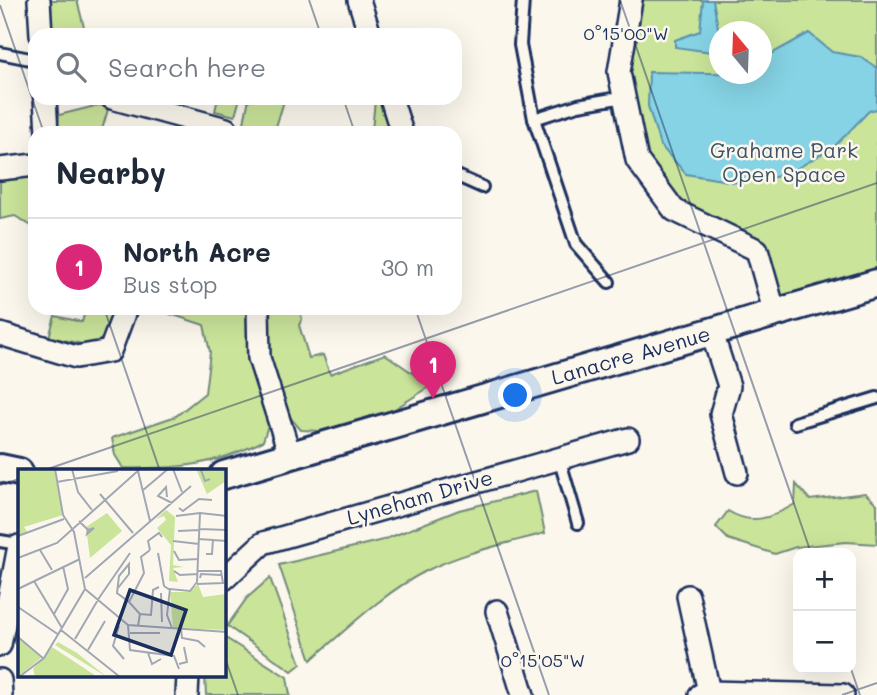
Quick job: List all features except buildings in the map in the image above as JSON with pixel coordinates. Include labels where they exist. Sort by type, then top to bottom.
[{"type":"street","points":[[39,0],[41,28]]},
{"type":"street","points":[[359,0],[368,28]]},
{"type":"street","points":[[631,0],[619,72],[637,160],[674,210],[757,250],[775,314]]},
{"type":"street","points":[[45,105],[47,126]]},
{"type":"street","points":[[132,105],[193,126]]},
{"type":"street","points":[[393,105],[400,126]]},
{"type":"street","points":[[0,169],[28,166]]},
{"type":"street","name":"Lanacre Avenue","points":[[226,474],[877,283]]},
{"type":"street","points":[[0,334],[76,357],[110,351],[123,315]]},
{"type":"street","points":[[258,315],[258,358],[290,455]]},
{"type":"street","points":[[712,333],[729,386],[721,414],[737,473]]},
{"type":"street","name":"Lyneham Drive","points":[[226,577],[263,543],[628,439]]},
{"type":"street","points":[[0,468],[18,472]]},
{"type":"street","points":[[0,645],[18,550]]},
{"type":"street","points":[[688,596],[704,693],[843,695]]},
{"type":"street","points":[[498,611],[523,695]]},
{"type":"street","points":[[0,681],[1,695]]},
{"type":"lane","points":[[523,0],[520,45],[534,119],[576,244],[609,282]]},
{"type":"lane","points":[[0,53],[28,59]]},
{"type":"lane","points":[[534,119],[578,105],[624,97]]},
{"type":"lane","points":[[462,178],[482,187]]},
{"type":"lane","points":[[795,423],[877,398]]},
{"type":"lane","points":[[559,458],[579,523]]},
{"type":"lane","points":[[0,541],[18,545]]},
{"type":"green space","points":[[46,0],[77,0],[84,28],[48,28]]},
{"type":"green space","name":"Grahame Park Open Space","points":[[630,0],[877,0],[877,283],[776,313],[758,251],[678,211],[636,160],[620,73]]},
{"type":"green space","points":[[99,105],[109,106],[103,126],[58,126],[59,115]]},
{"type":"green space","points":[[216,105],[238,105],[235,116],[215,111]]},
{"type":"green space","points":[[248,105],[283,105],[276,126],[243,126]]},
{"type":"green space","points":[[374,105],[382,105],[390,126],[372,126]]},
{"type":"green space","points":[[28,174],[28,224],[15,216],[0,219],[0,177]]},
{"type":"green space","points":[[84,315],[114,315],[108,334],[92,346],[49,337],[55,316],[82,322]]},
{"type":"green space","points":[[173,315],[250,315],[251,364],[269,422],[263,441],[211,461],[161,468],[123,468],[115,455],[112,438],[176,416],[205,393],[210,352],[204,325]]},
{"type":"green space","points":[[268,315],[301,315],[299,325],[309,358],[323,355],[330,374],[385,354],[431,386],[393,410],[320,431],[301,430],[287,414],[266,360]]},
{"type":"green space","points":[[796,484],[810,500],[865,493],[877,504],[877,544],[846,542],[796,547],[775,554],[728,539],[716,527],[728,511],[753,519],[770,516],[795,504]]},
{"type":"green space","points":[[536,491],[545,533],[470,554],[426,571],[380,601],[311,660],[279,565],[383,540],[459,510]]},
{"type":"green space","points":[[270,578],[301,664],[292,671],[227,626],[247,598]]},
{"type":"green space","points":[[226,638],[287,677],[290,695],[206,695],[205,678],[226,678]]},
{"type":"water","points":[[703,0],[713,0],[717,21],[709,21],[709,52],[675,47],[675,40],[700,31]]},
{"type":"water","points":[[809,33],[832,52],[861,57],[877,68],[877,109],[869,111],[835,146],[786,175],[740,183],[686,174],[660,145],[648,106],[649,72],[709,73],[709,84],[772,84],[772,53]]},
{"type":"place","name":"North Acre","points":[[433,399]]}]
